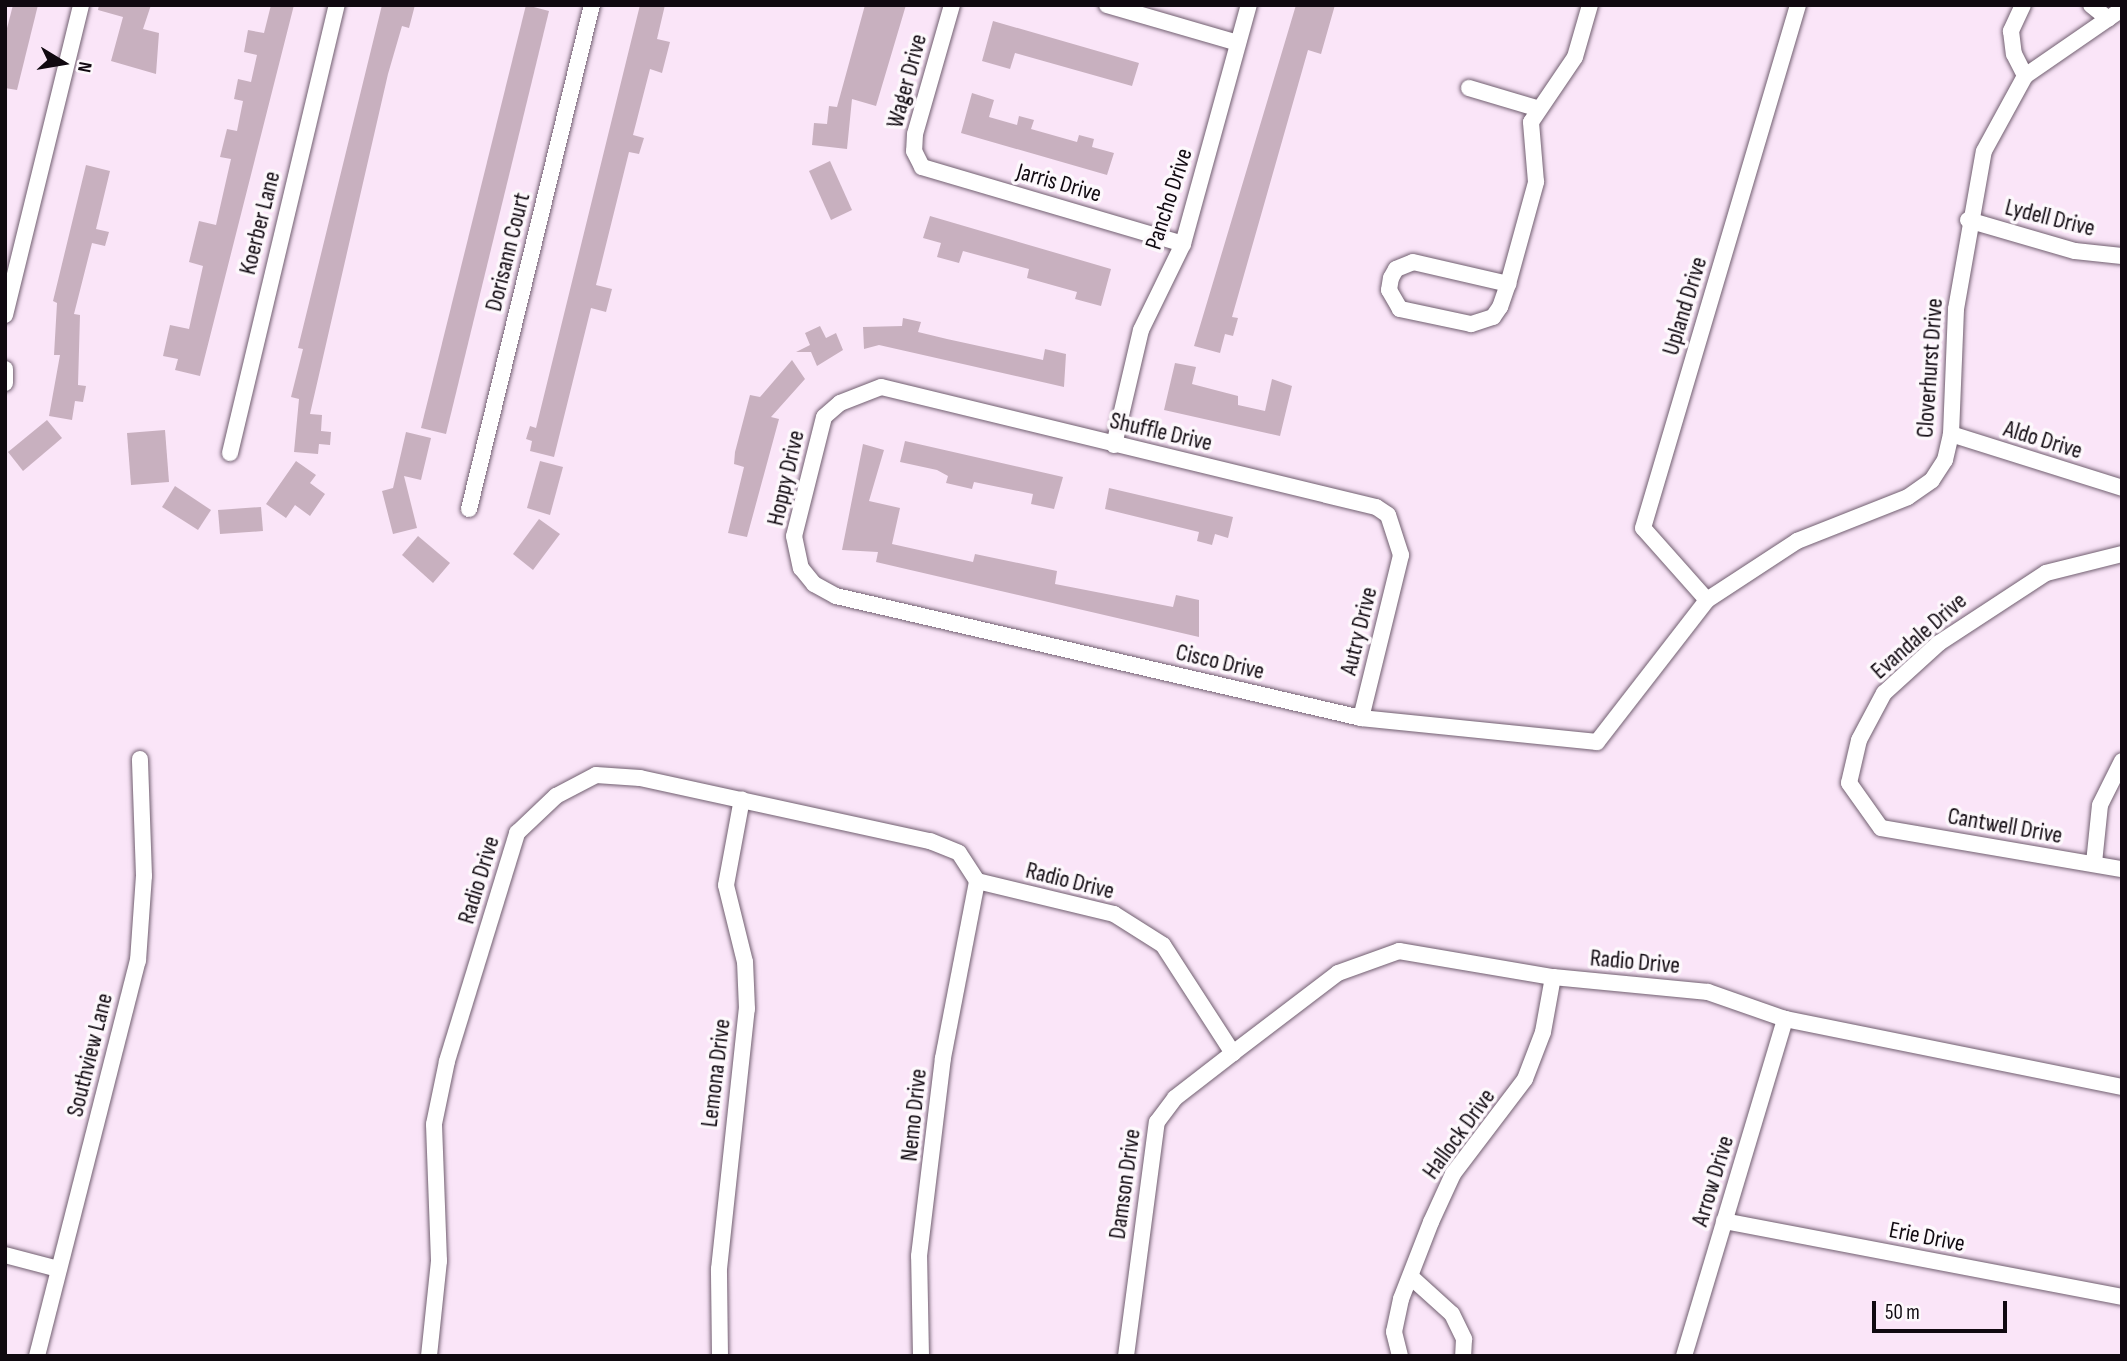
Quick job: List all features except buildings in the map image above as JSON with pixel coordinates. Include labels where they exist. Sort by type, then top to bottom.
[{"type":"street","points":[[5,314],[81,5]]},
{"type":"street","name":"Koerber Lane","points":[[230,453],[337,5]]},
{"type":"street","name":"Dorisann Court","points":[[469,509],[592,5]]},
{"type":"street","name":"Wager Drive","points":[[922,167],[914,151],[915,134],[951,5]]},
{"type":"street","points":[[1107,5],[1238,43]]},
{"type":"street","name":"Pancho Drive","points":[[1114,445],[1141,330],[1183,244],[1249,5]]},
{"type":"street","points":[[1508,284],[1413,262],[1396,269],[1388,290],[1400,309],[1471,324],[1493,317],[1508,284],[1536,182],[1530,138],[1536,108],[1569,69],[1590,5]]},
{"type":"street","name":"Upland Drive","points":[[1707,600],[1643,528],[1798,5]]},
{"type":"street","points":[[2023,5],[2011,31],[2014,54],[2025,76]]},
{"type":"street","points":[[2091,5],[2115,14]]},
{"type":"street","name":"Cloverhurst Drive","points":[[1598,742],[1707,600],[1797,541],[1922,490],[1945,460],[1951,434],[1956,309],[1968,220],[1984,151],[2025,76],[2115,14]]},
{"type":"street","points":[[1469,88],[1536,108]]},
{"type":"street","name":"Jarris Drive","points":[[922,167],[1183,244]]},
{"type":"street","name":"Lydell Drive","points":[[1968,220],[2074,251],[2122,257]]},
{"type":"street","points":[[5,369],[5,383]]},
{"type":"street","name":"Shuffle Drive","points":[[881,387],[1376,507],[1388,516],[1401,555]]},
{"type":"street","name":"Hoppy Drive","points":[[836,596],[814,584],[801,568],[794,536],[824,417],[840,403],[881,387]]},
{"type":"street","name":"Aldo Drive","points":[[1951,434],[2122,488]]},
{"type":"street","name":"Evandale Drive","points":[[1881,828],[1849,783],[1858,740],[1884,693],[1998,600],[2046,573],[2122,554]]},
{"type":"street","name":"Autry Drive","points":[[1361,718],[1401,555]]},
{"type":"street","name":"Cisco Drive","points":[[836,596],[1361,718],[1598,742]]},
{"type":"street","name":"Southview Lane","points":[[37,1356],[138,961],[144,876],[140,759]]},
{"type":"street","points":[[2094,863],[2100,805],[2122,761]]},
{"type":"street","name":"Radio Drive","points":[[429,1356],[439,1261],[434,1124],[447,1061],[517,833],[556,796],[596,775],[640,778],[930,841],[959,853],[977,881],[1114,914],[1163,945],[1233,1053],[1338,973],[1399,951],[1553,978],[1708,992],[1785,1019],[2122,1087]]},
{"type":"street","name":"Lemona Drive","points":[[720,1356],[719,1269],[747,1009],[745,962],[726,885],[742,799]]},
{"type":"street","name":"Cantwell Drive","points":[[1881,828],[2122,869]]},
{"type":"street","name":"Nemo Drive","points":[[921,1356],[919,1256],[943,1058],[977,881]]},
{"type":"street","name":"Hallock Drive","points":[[1400,1356],[1394,1332],[1401,1299],[1431,1222],[1453,1174],[1525,1079],[1543,1032],[1553,978]]},
{"type":"street","name":"Arrow Drive","points":[[1684,1356],[1785,1019]]},
{"type":"street","name":"Damson Drive","points":[[1126,1356],[1157,1122],[1175,1098],[1233,1053]]},
{"type":"street","name":"Erie Drive","points":[[1724,1221],[2122,1297]]},
{"type":"street","points":[[5,1255],[58,1269]]},
{"type":"street","points":[[1411,1277],[1452,1314],[1464,1339],[1463,1356]]}]
